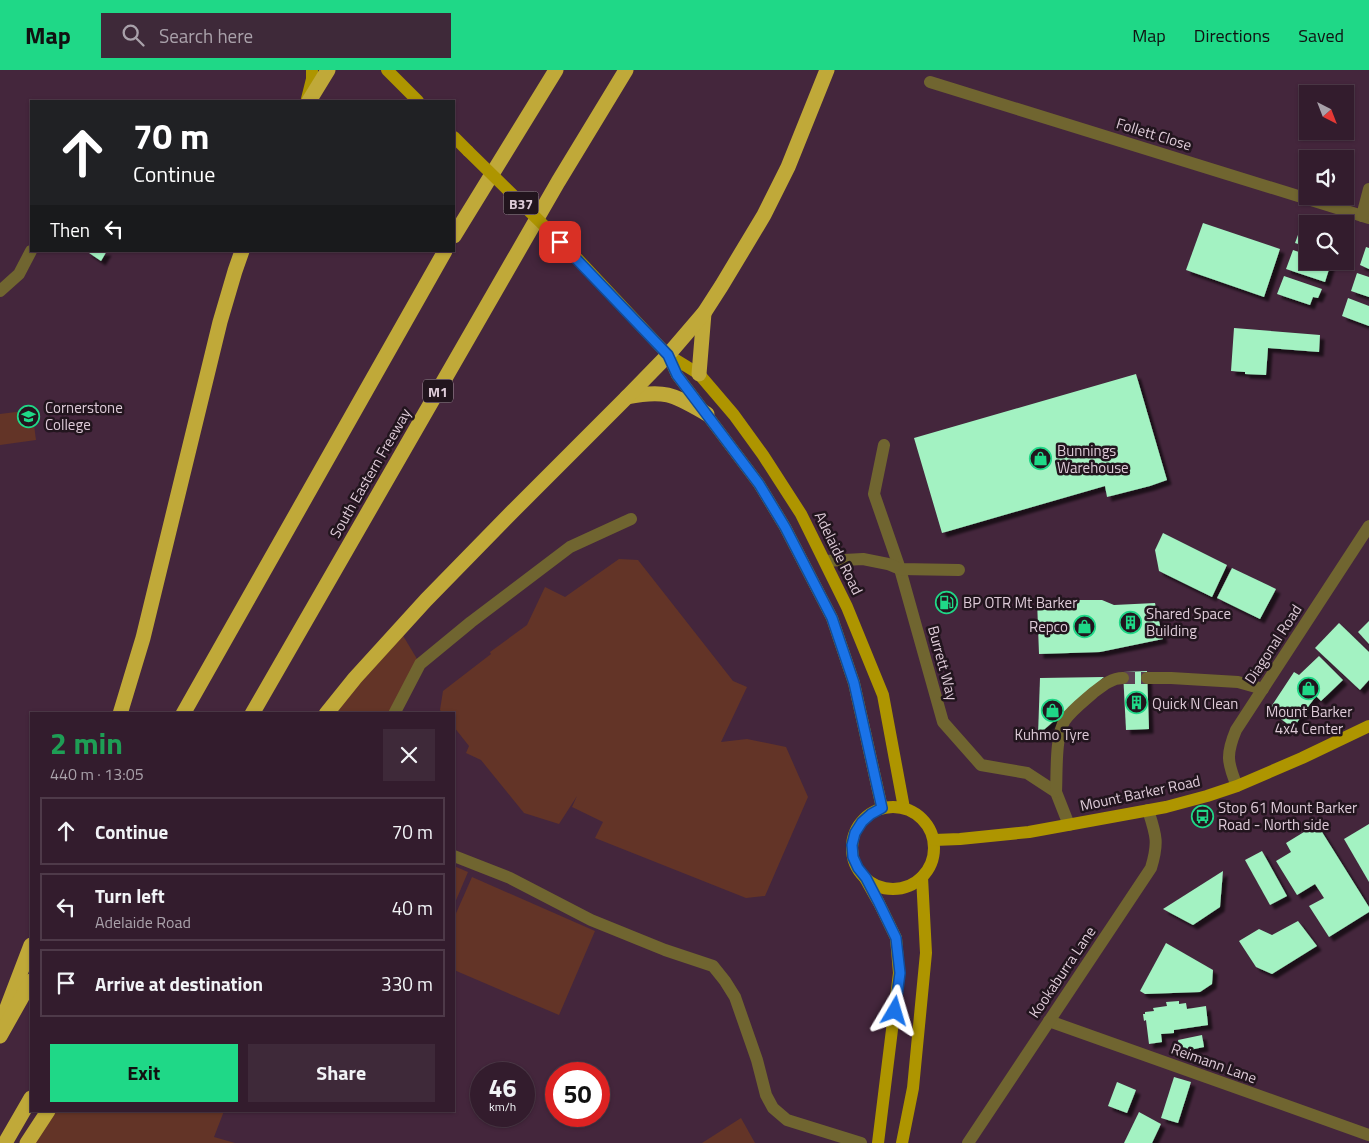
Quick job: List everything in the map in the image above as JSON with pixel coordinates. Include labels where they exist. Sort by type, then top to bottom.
[{"type":"highway","points":[[309,100],[328,70]]},
{"type":"highway","points":[[455,234],[556,70]]},
{"type":"highway","name":"South Eastern Freeway","points":[[253,712],[553,190],[626,70]]},
{"type":"highway","points":[[328,712],[361,671],[426,600],[668,355],[704,313],[764,215],[788,167],[827,70]]},
{"type":"highway","points":[[121,712],[143,638],[220,322],[242,252]]},
{"type":"highway","points":[[184,712],[444,252]]},
{"type":"highway","points":[[699,374],[704,313]]},
{"type":"highway","points":[[627,397],[653,393],[665,394],[678,398],[708,414]]},
{"type":"highway","points":[[0,1026],[30,948]]},
{"type":"highway","points":[[0,1036],[30,983]]},
{"type":"highway","points":[[6,1143],[30,1100]]},
{"type":"highway","points":[[27,1143],[47,1112]]},
{"type":"main road","points":[[308,100],[312,70]]},
{"type":"main road","points":[[386,70],[417,100]]},
{"type":"main road","name":"Adelaide Road","points":[[455,137],[573,254],[668,355],[699,374],[734,415],[763,455],[801,514],[825,561],[847,607],[883,695],[904,808]]},
{"type":"main road","name":"Adelaide Road","points":[[668,355],[677,375],[759,484],[785,527],[832,618],[854,683],[882,808]]},
{"type":"main road","name":"Mount Barker Road","points":[[934,840],[1029,832],[1166,807],[1237,786],[1368,730]]},
{"type":"main road","points":[[866,878],[876,885],[900,888],[912,884],[922,877],[930,866],[934,853],[934,840],[930,829],[923,820],[904,808],[882,808],[862,822],[855,833],[852,845],[853,857],[858,868],[866,878],[896,938],[900,973],[878,1143]]},
{"type":"main road","points":[[902,1143],[913,1088],[926,953],[922,877]]},
{"type":"street","name":"Follett Close","points":[[930,82],[1365,217]]},
{"type":"street","points":[[1365,217],[1369,189]]},
{"type":"street","points":[[0,291],[19,274],[30,252]]},
{"type":"street","name":"Burrett Way","points":[[884,445],[874,494],[900,569],[942,722],[981,765],[1026,773],[1056,792]]},
{"type":"street","points":[[395,712],[420,664],[449,640],[570,547],[632,519]]},
{"type":"street","name":"Diagonal Road","points":[[1237,786],[1228,760],[1229,746],[1236,730],[1369,526]]},
{"type":"street","points":[[825,561],[863,559],[888,564],[900,569],[959,570]]},
{"type":"street","points":[[1069,825],[1056,792],[1058,745],[1064,721],[1103,685],[1116,678],[1123,678]]},
{"type":"street","points":[[1147,678],[1238,682],[1263,689]]},
{"type":"street","name":"Kookaburra Lane","points":[[968,1143],[1151,868],[1155,856],[1157,837],[1148,810]]},
{"type":"street","points":[[455,856],[510,878],[591,920],[665,950],[713,966],[735,997],[766,1095],[773,1108],[787,1120],[861,1143]]},
{"type":"street","name":"Reimann Lane","points":[[1049,1021],[1369,1135]]},
{"type":"shaded area","points":[[32,410],[36,440],[0,445],[0,414]]},
{"type":"shaded area","points":[[619,559],[638,560],[733,681],[747,687],[721,742],[747,739],[786,747],[808,797],[765,896],[746,898],[595,838],[603,822],[572,807],[577,796],[559,824],[524,813],[481,760],[466,753],[469,746],[455,728],[455,712],[442,712],[440,710],[443,691],[491,654],[490,652],[527,625],[545,587],[565,597]]},
{"type":"shaded area","points":[[399,629],[420,664],[395,712],[328,712]]},
{"type":"shaded area","points":[[455,866],[468,872],[455,903]]},
{"type":"shaded area","points":[[472,877],[595,931],[559,1015],[455,970],[455,916]]},
{"type":"shaded area","points":[[47,1112],[224,1112],[214,1137],[235,1143],[27,1143]]},
{"type":"shaded area","points":[[741,1118],[755,1143],[702,1143]]},
{"type":"building","points":[[1203,223],[1280,249],[1264,297],[1186,270]]},
{"type":"building","points":[[1299,232],[1299,244],[1295,243]]},
{"type":"building","points":[[1366,247],[1369,248],[1369,269],[1360,265]]},
{"type":"building","points":[[1293,250],[1299,252],[1299,270],[1329,270],[1325,282],[1286,269]]},
{"type":"building","points":[[88,252],[106,252],[101,261]]},
{"type":"building","points":[[1357,273],[1369,277],[1369,297],[1351,291]]},
{"type":"building","points":[[1284,276],[1322,289],[1318,298],[1313,297],[1310,305],[1277,294]]},
{"type":"building","points":[[1348,298],[1369,306],[1369,326],[1342,316]]},
{"type":"building","points":[[1234,328],[1320,335],[1319,352],[1268,348],[1266,375],[1231,371]]},
{"type":"building","name":"Bunnings Warehouse","points":[[1136,374],[1167,480],[1107,497],[1105,486],[942,533],[914,438]]},
{"type":"building","points":[[1163,533],[1227,565],[1212,597],[1159,571],[1155,550]]},
{"type":"building","points":[[1232,568],[1276,589],[1260,619],[1217,598]]},
{"type":"building","points":[[1037,600],[1102,600],[1114,605],[1155,603],[1163,639],[1100,652],[1039,654]]},
{"type":"building","points":[[1369,621],[1369,644],[1358,632]]},
{"type":"building","points":[[1339,623],[1369,652],[1369,680],[1360,690],[1315,648]]},
{"type":"building","name":"Mount Barker 4x4 Center","points":[[1319,656],[1343,680],[1321,701],[1316,696],[1293,728],[1269,710],[1294,672],[1299,675]]},
{"type":"building","name":"Quick N Clean","points":[[1147,671],[1149,729],[1126,730],[1123,672]]},
{"type":"building","name":"Kuhmo Tyre","points":[[1104,677],[1038,735],[1040,678]]},
{"type":"building","points":[[1317,824],[1369,907],[1369,912],[1329,937],[1309,906],[1324,898],[1315,884],[1297,895],[1276,861],[1291,852],[1286,843]]},
{"type":"building","points":[[1369,824],[1369,882],[1344,839]]},
{"type":"building","points":[[1262,851],[1287,896],[1270,905],[1245,860]]},
{"type":"building","points":[[1223,871],[1220,907],[1193,925],[1163,909]]},
{"type":"building","points":[[1298,921],[1317,946],[1272,974],[1256,967],[1239,941],[1259,929],[1272,935]]},
{"type":"building","points":[[1166,943],[1213,970],[1212,984],[1200,992],[1145,994],[1140,991]]},
{"type":"building","points":[[1179,1001],[1179,1004],[1186,1003],[1187,1009],[1206,1006],[1208,1025],[1161,1034],[1162,1042],[1149,1044],[1146,1020],[1144,1021],[1143,1014],[1154,1011],[1153,1008],[1167,1006],[1166,1002]]},
{"type":"building","points":[[1202,1035],[1204,1047],[1180,1052],[1178,1040]]},
{"type":"building","points":[[1174,1077],[1191,1082],[1178,1123],[1161,1118]]},
{"type":"building","points":[[1117,1082],[1136,1090],[1127,1113],[1108,1106]]},
{"type":"building","points":[[1139,1112],[1161,1124],[1152,1143],[1124,1143]]},
{"type":"tunnel","points":[[1123,678],[1147,678]]},
{"type":"place","name":"Cornerstone College","points":[[29,416]]},
{"type":"place","name":"Bunnings Warehouse","points":[[1041,459]]},
{"type":"place","name":"BP OTR Mt Barker","points":[[947,602]]},
{"type":"place","name":"Shared Space Building","points":[[1130,622]]},
{"type":"place","name":"Repco","points":[[1084,626]]},
{"type":"place","name":"Mount Barker 4x4 Center","points":[[1309,688]]},
{"type":"place","name":"Quick N Clean","points":[[1136,703]]},
{"type":"place","name":"Kuhmo Tyre","points":[[1052,711]]},
{"type":"place","name":"Stop 61 Mount Barker Road - North side","points":[[1202,816]]},
{"type":"route","points":[[560,242],[668,355],[677,375],[759,484],[785,527],[832,618],[854,683],[882,808],[862,822],[855,833],[852,845],[853,857],[858,868],[866,878],[896,938],[900,973],[895,1011]]}]
